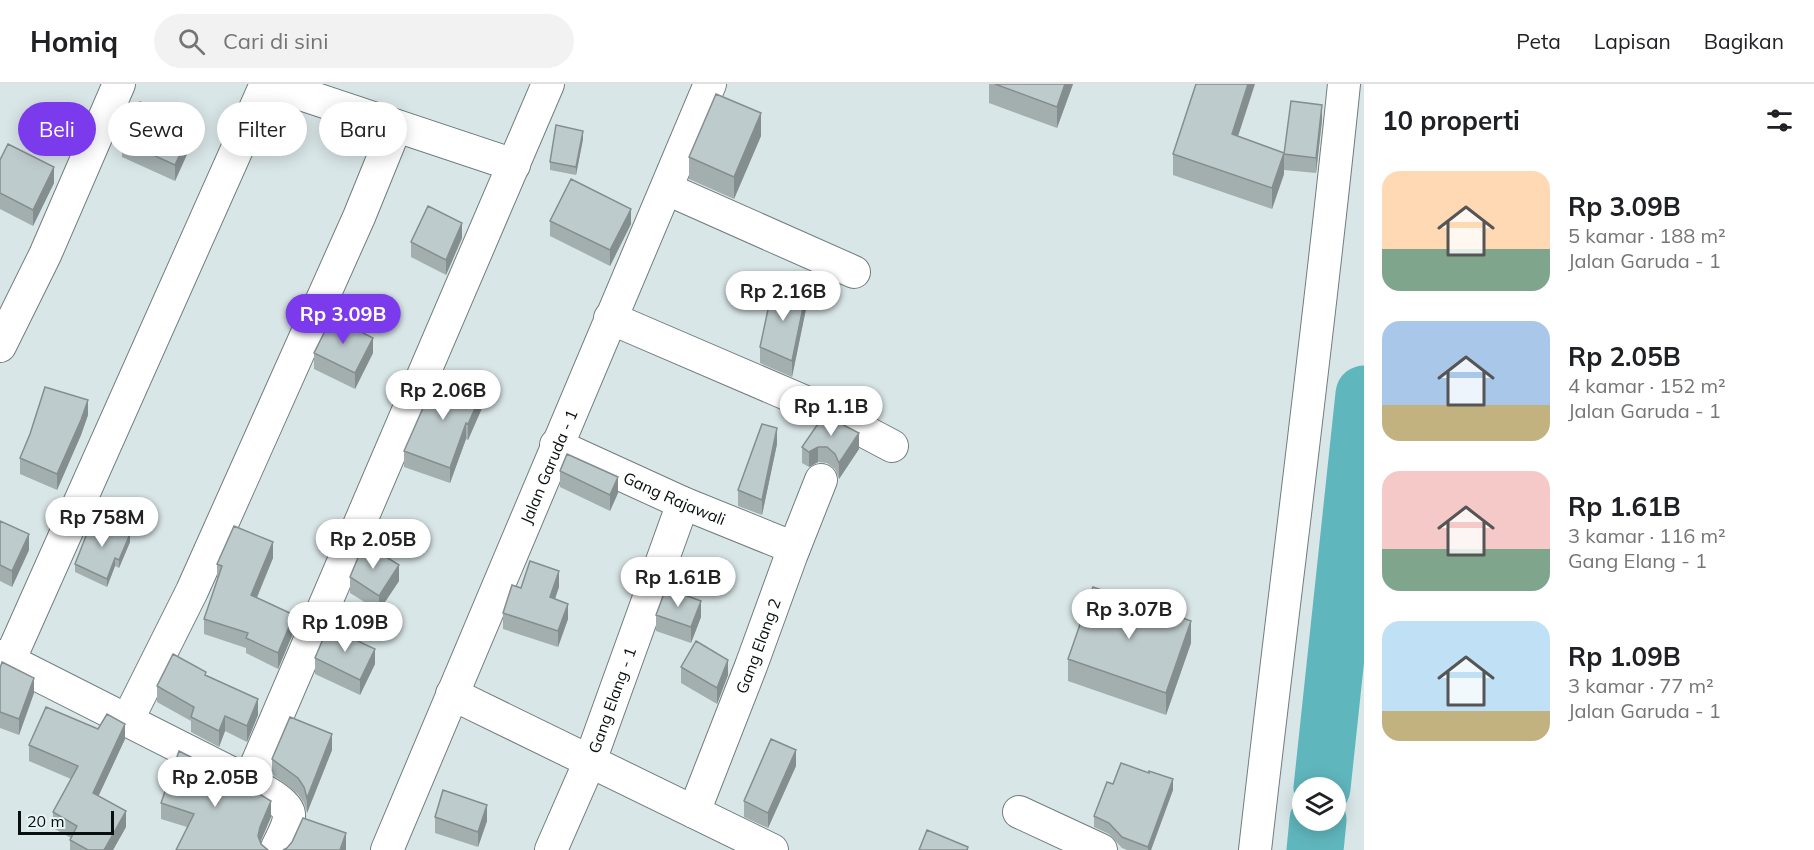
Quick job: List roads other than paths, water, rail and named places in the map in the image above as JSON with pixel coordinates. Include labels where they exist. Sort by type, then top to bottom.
[{"type":"street","points":[[0,346],[45,255],[119,84]]},
{"type":"street","points":[[266,84],[5,658],[249,782],[285,805],[289,814],[287,825],[276,850]]},
{"type":"street","points":[[271,84],[325,102]]},
{"type":"street","points":[[249,782],[548,84]]},
{"type":"street","name":"Jalan Garuda - 1","points":[[387,850],[710,84]]},
{"type":"street","points":[[1256,850],[1278,647],[1323,291],[1344,84]]},
{"type":"street","points":[[407,130],[513,165]]},
{"type":"street","points":[[127,721],[192,591],[359,217],[384,156]]},
{"type":"street","points":[[667,189],[854,272]]},
{"type":"street","points":[[610,318],[824,410],[892,446]]},
{"type":"street","name":"Gang Rajawali","points":[[556,445],[683,503],[794,548]]},
{"type":"street","name":"Gang Elang 2","points":[[694,812],[821,480]]},
{"type":"street","name":"Gang Elang - 1","points":[[551,850],[590,761],[683,503]]},
{"type":"street","points":[[452,694],[694,812],[734,842],[772,850]]},
{"type":"street","points":[[1019,813],[1101,850]]},
{"type":"waterway","points":[[1323,777],[1364,394]]},
{"type":"waterway","points":[[1315,850],[1317,831]]}]
